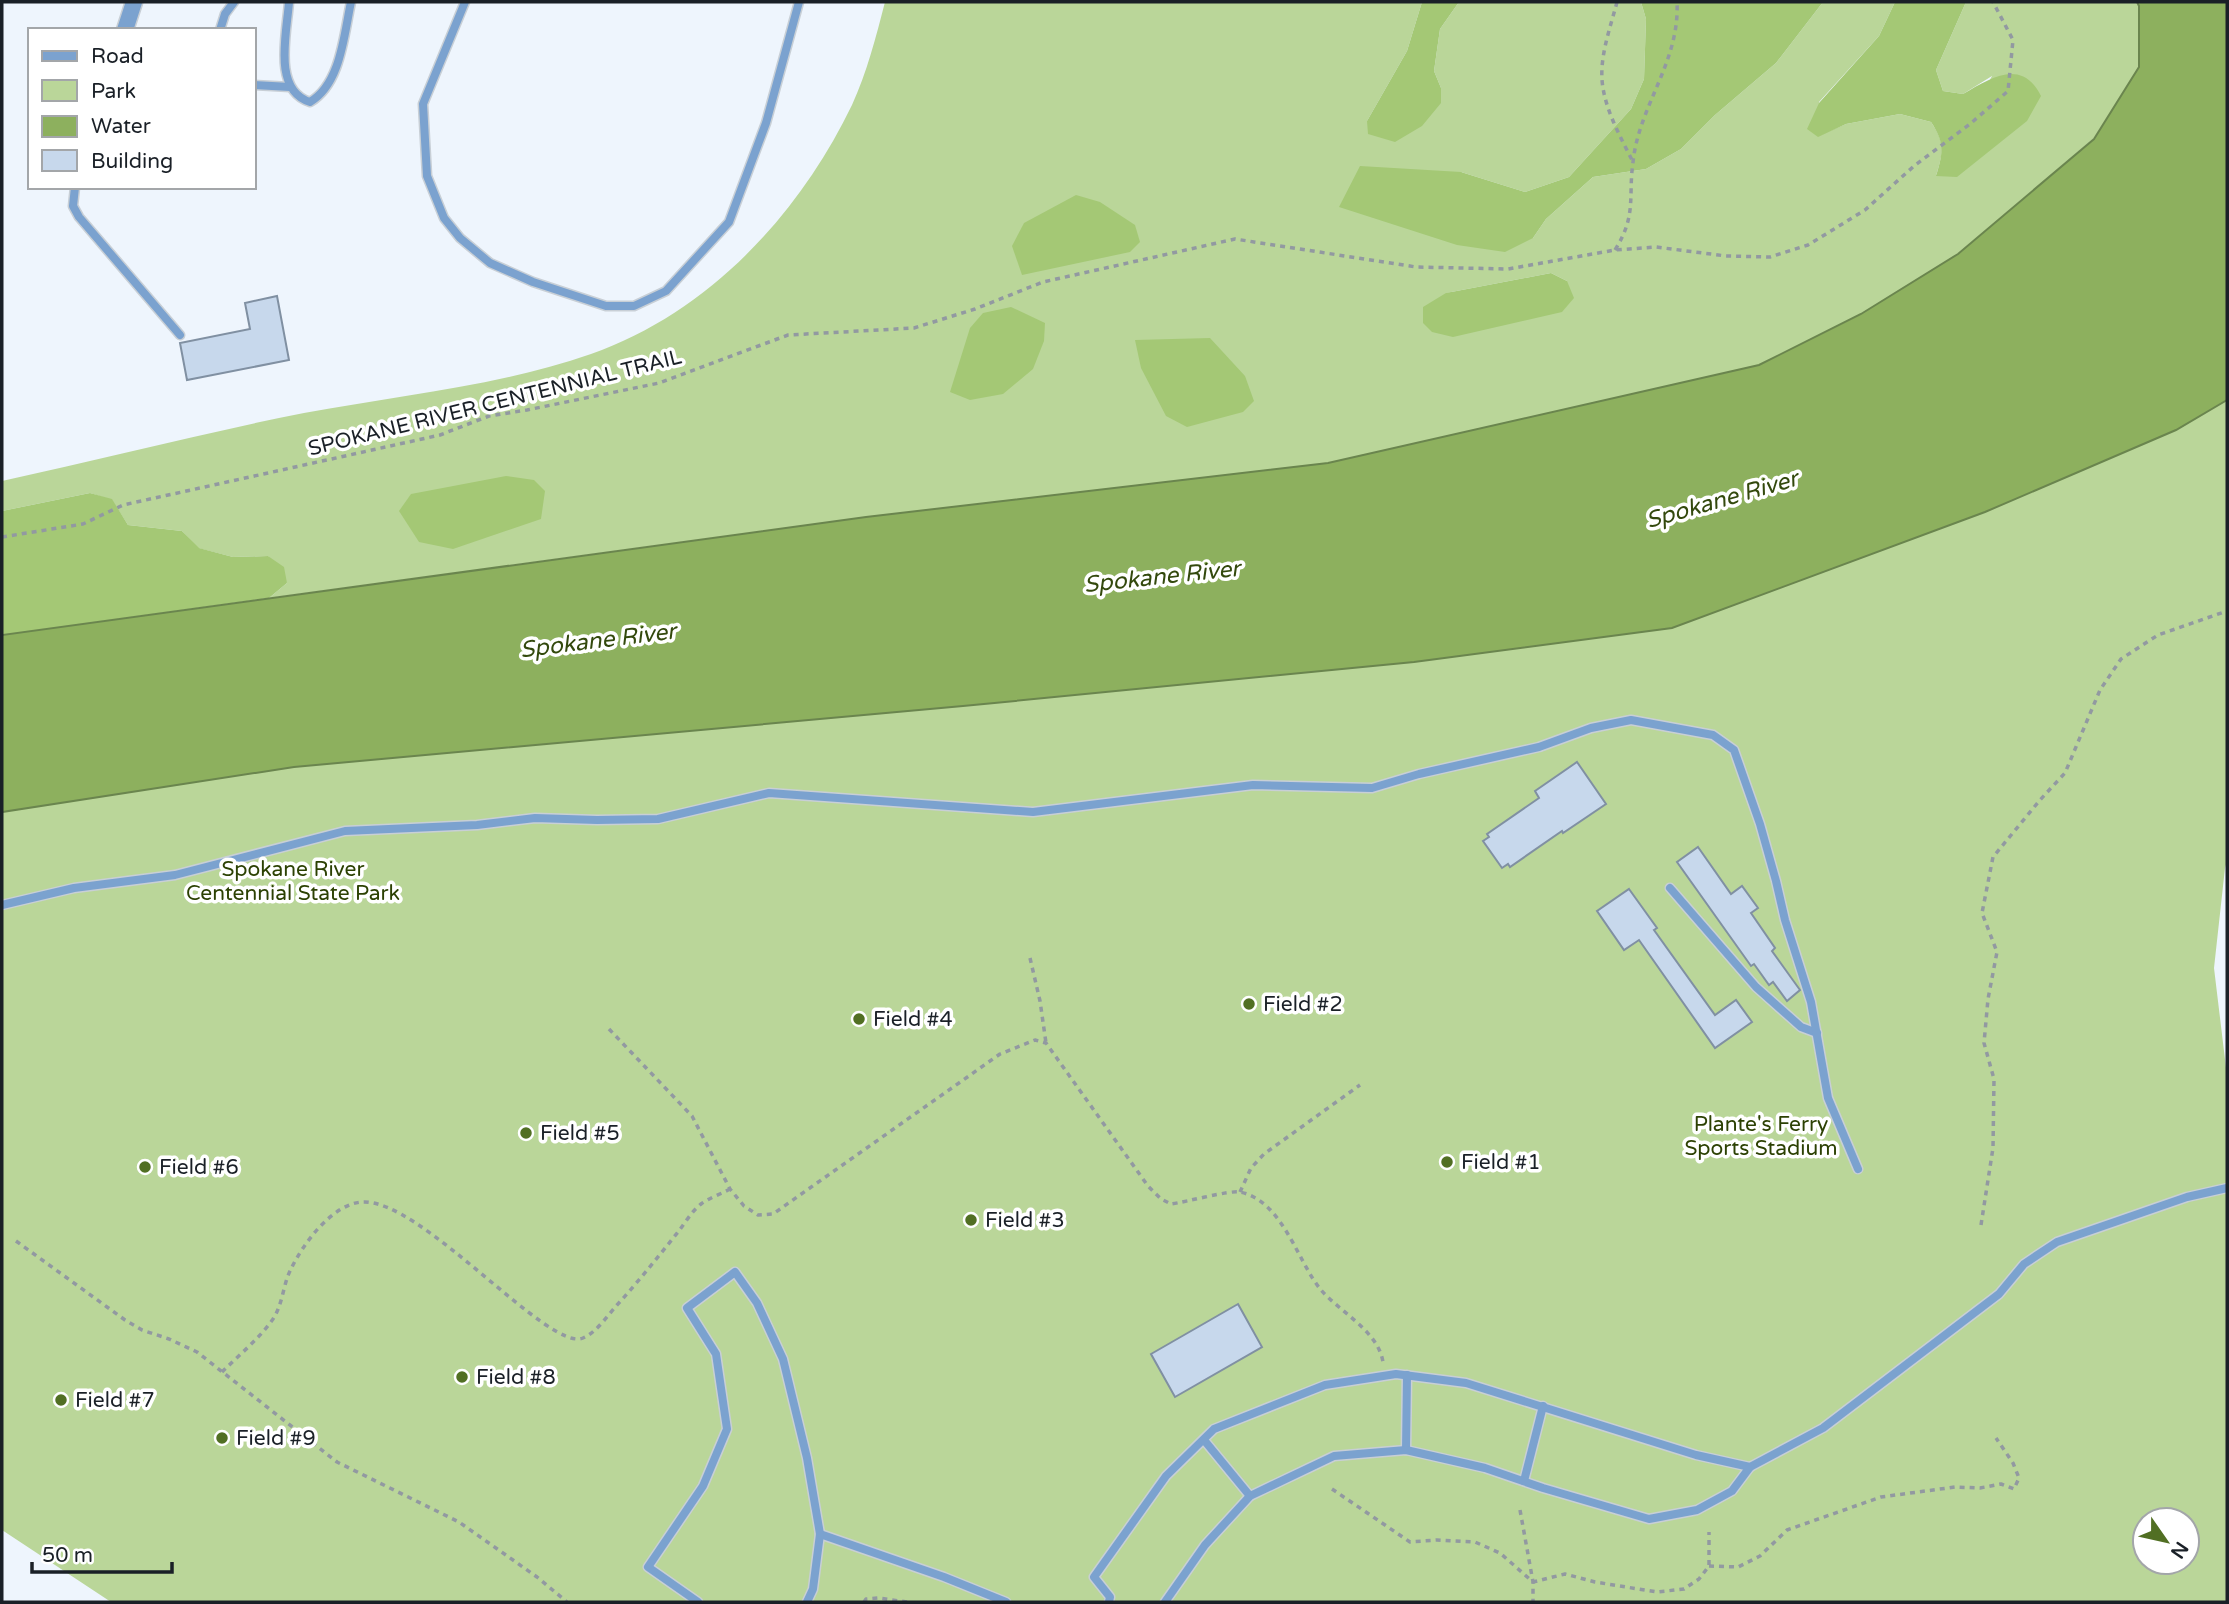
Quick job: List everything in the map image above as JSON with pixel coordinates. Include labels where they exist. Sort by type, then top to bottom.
[{"type":"street","points":[[126,28],[134,2]]},
{"type":"lane","points":[[221,28],[225,14],[234,2]]},
{"type":"lane","points":[[289,2],[285,68],[290,87],[299,99],[310,102],[323,95],[337,64],[351,2]]},
{"type":"lane","points":[[465,2],[423,104],[427,176],[444,218],[460,238],[490,263],[533,282],[606,306],[634,306],[666,290],[729,222],[766,123],[799,2]]},
{"type":"lane","points":[[256,85],[290,87]]},
{"type":"lane","points":[[75,189],[73,206],[79,217],[180,335]]},
{"type":"lane","points":[[2,905],[74,888],[174,875],[345,831],[477,825],[535,818],[658,819],[769,793],[1033,812],[1253,785],[1372,788],[1419,774],[1539,747],[1591,728],[1631,720],[1713,735],[1734,750],[1773,869],[1785,920],[1811,1002],[1828,1098],[1858,1169]]},
{"type":"lane","points":[[1670,888],[1756,988],[1801,1027],[1817,1033]]},
{"type":"lane","points":[[1165,1602],[1205,1545],[1250,1496],[1334,1456],[1406,1450],[1485,1468],[1650,1519],[1697,1510],[1732,1491],[1750,1467],[1824,1428],[1999,1294],[2024,1264],[2057,1242],[2187,1197],[2227,1188]]},
{"type":"lane","points":[[698,1602],[648,1567],[703,1486],[727,1429],[716,1354],[687,1308],[735,1272],[757,1303],[783,1359],[807,1458],[820,1534],[813,1589],[807,1602]]},
{"type":"lane","points":[[1109,1602],[1110,1597],[1094,1577],[1166,1476],[1214,1429],[1325,1385],[1385,1376],[1466,1383],[1696,1455],[1750,1467]]},
{"type":"lane","points":[[1406,1450],[1407,1376]]},
{"type":"lane","points":[[1524,1481],[1543,1406]]},
{"type":"lane","points":[[1204,1440],[1250,1496]]},
{"type":"lane","points":[[820,1534],[944,1577],[1006,1602]]},
{"type":"path","points":[[1617,2],[1604,47],[1602,88],[1617,130],[1633,162]]},
{"type":"path","points":[[1615,250],[1626,232],[1633,198],[1633,162],[1640,131],[1670,58],[1677,2]]},
{"type":"path","name":"SPOKANE RIVER CENTENNIAL TRAIL","points":[[2,537],[82,524],[123,505],[440,435],[489,416],[659,383],[788,335],[914,328],[975,309],[1043,282],[1235,239],[1416,267],[1508,269],[1615,250],[1656,247],[1726,256],[1770,257],[1808,245],[1865,209],[2008,91],[2013,40],[1993,2]]},
{"type":"path","points":[[1981,1225],[1993,1148],[1994,1079],[1984,1044],[1988,999],[1997,952],[1982,913],[1993,858],[2040,800],[2066,773],[2100,690],[2121,659],[2158,635],[2227,611]]},
{"type":"path","points":[[1030,958],[1046,1043],[1148,1186],[1161,1199],[1171,1204],[1240,1192],[1270,1209],[1292,1240],[1319,1287],[1338,1308],[1371,1336],[1381,1351],[1385,1376]]},
{"type":"path","points":[[609,1029],[692,1116],[730,1189],[744,1206],[758,1215],[773,1214],[1000,1054],[1035,1040],[1046,1043]]},
{"type":"path","points":[[1240,1192],[1251,1168],[1264,1154],[1360,1084]]},
{"type":"path","points":[[222,1372],[275,1317],[290,1270],[304,1247],[323,1224],[344,1208],[361,1202],[379,1205],[413,1222],[443,1242],[546,1325],[568,1339],[581,1339],[597,1328],[701,1204],[730,1189]]},
{"type":"path","points":[[16,1241],[125,1320],[142,1330],[197,1352],[337,1462],[459,1522],[537,1577],[567,1602]]},
{"type":"path","points":[[1709,1566],[1738,1567],[1760,1556],[1787,1530],[1881,1497],[2001,1484],[2014,1489],[2019,1478],[2013,1463],[1996,1438]]},
{"type":"path","points":[[1332,1489],[1410,1542],[1475,1542],[1500,1553],[1534,1582]]},
{"type":"path","points":[[1520,1510],[1534,1582],[1533,1602]]},
{"type":"path","points":[[1534,1582],[1565,1574],[1657,1592],[1684,1589],[1699,1579],[1709,1566],[1709,1532]]},
{"type":"path","points":[[864,1602],[866,1599],[878,1598],[907,1602]]},
{"type":"green space","points":[[885,2],[1422,2],[1407,51],[1367,121],[1441,88],[1434,71],[1440,29],[1459,2],[1641,2],[1646,19],[1644,79],[1631,109],[1569,177],[1525,192],[1461,172],[1533,238],[1546,219],[1593,177],[1646,169],[1681,149],[1715,115],[1776,63],[1823,2],[1895,2],[1879,36],[1819,102],[1818,136],[1846,124],[1900,114],[1931,122],[1942,148],[1936,176],[1992,76],[1963,94],[1943,91],[1936,70],[1966,2],[2136,2],[2139,6],[2139,67],[2094,138],[1958,254],[1861,314],[1759,365],[1328,463],[866,517],[269,598],[287,583],[268,556],[233,557],[198,548],[182,531],[128,525],[112,500],[90,493],[2,511],[2,481],[266,421],[521,374],[591,354],[634,336],[674,313],[711,286],[746,255],[805,185],[852,105],[867,67]],"holes":[[[1551,273],[1567,281],[1446,293]]]},
{"type":"green space","name":"Plante's Ferry Sports Stadium","points":[[2227,400],[2227,861],[2214,968],[2227,1076],[2227,1602],[111,1602],[2,1530],[2,812],[294,767],[1414,662],[1672,628],[1985,512],[2176,430]]},
{"type":"shaded area","points":[[1422,2],[1459,2],[1440,29],[1434,71],[1441,88],[1441,103],[1422,126],[1395,142],[1368,134],[1367,121],[1407,51]]},
{"type":"shaded area","points":[[1641,2],[1823,2],[1776,63],[1715,115],[1681,149],[1646,169],[1593,177],[1546,219],[1533,238],[1505,252],[1457,245],[1339,207],[1360,166],[1461,172],[1525,192],[1569,177],[1631,109],[1644,79],[1646,19]]},
{"type":"shaded area","points":[[1895,2],[1966,2],[1936,70],[1943,91],[1963,94],[1995,77],[2016,74],[2033,84],[2041,96],[2027,121],[1957,177],[1936,176],[1941,148],[1939,136],[1931,122],[1900,114],[1846,124],[1818,137],[1807,129],[1819,103],[1879,36]]},
{"type":"shaded area","points":[[1076,195],[1100,202],[1135,225],[1140,242],[1130,252],[1022,275],[1012,246],[1024,223]]},
{"type":"shaded area","points":[[1551,273],[1567,281],[1574,298],[1562,312],[1453,337],[1432,332],[1423,323],[1423,307],[1446,293]]},
{"type":"shaded area","points":[[1011,307],[1045,323],[1044,341],[1033,369],[1003,394],[970,400],[950,392],[970,328],[983,313]]},
{"type":"shaded area","points":[[1210,338],[1245,376],[1254,401],[1243,412],[1187,427],[1166,416],[1141,368],[1135,340]]},
{"type":"shaded area","points":[[506,476],[534,480],[545,491],[541,519],[453,549],[419,542],[399,511],[411,494]]},
{"type":"shaded area","points":[[90,493],[112,499],[128,525],[182,531],[199,548],[233,557],[268,556],[284,567],[287,583],[269,598],[2,635],[2,511]]},
{"type":"water","name":"Spokane River","points":[[2137,2],[2227,2],[2227,400],[2176,430],[1985,512],[1672,628],[1414,662],[294,767],[2,812],[2,635],[866,517],[1328,463],[1759,365],[1861,314],[1958,254],[2094,139],[2139,67]]},
{"type":"building","points":[[277,296],[289,360],[187,380],[180,343],[250,329],[245,303]]},
{"type":"building","points":[[1577,762],[1606,804],[1510,867],[1508,864],[1502,868],[1483,841],[1489,837],[1487,834],[1539,798],[1535,791]]},
{"type":"building","points":[[1698,847],[1731,894],[1742,886],[1758,908],[1751,913],[1775,948],[1772,951],[1800,990],[1787,1001],[1773,982],[1769,985],[1754,964],[1751,966],[1677,862]]},
{"type":"building","points":[[1629,889],[1657,928],[1654,930],[1715,1015],[1736,1000],[1752,1022],[1715,1048],[1639,940],[1624,950],[1597,911]]},
{"type":"building","points":[[1238,1304],[1262,1347],[1175,1397],[1151,1354]]},
{"type":"place","name":"Field #2","points":[[1249,1004]]},
{"type":"place","name":"Field #4","points":[[859,1019]]},
{"type":"place","name":"Field #5","points":[[526,1133]]},
{"type":"place","name":"Field #1","points":[[1447,1162]]},
{"type":"place","name":"Field #6","points":[[145,1167]]},
{"type":"place","name":"Field #3","points":[[971,1220]]},
{"type":"place","name":"Field #8","points":[[462,1377]]},
{"type":"place","name":"Field #7","points":[[61,1400]]},
{"type":"place","name":"Field #9","points":[[222,1438]]},
{"type":"park label","name":"Spokane River Centennial State Park","points":[[293,881]]}]
